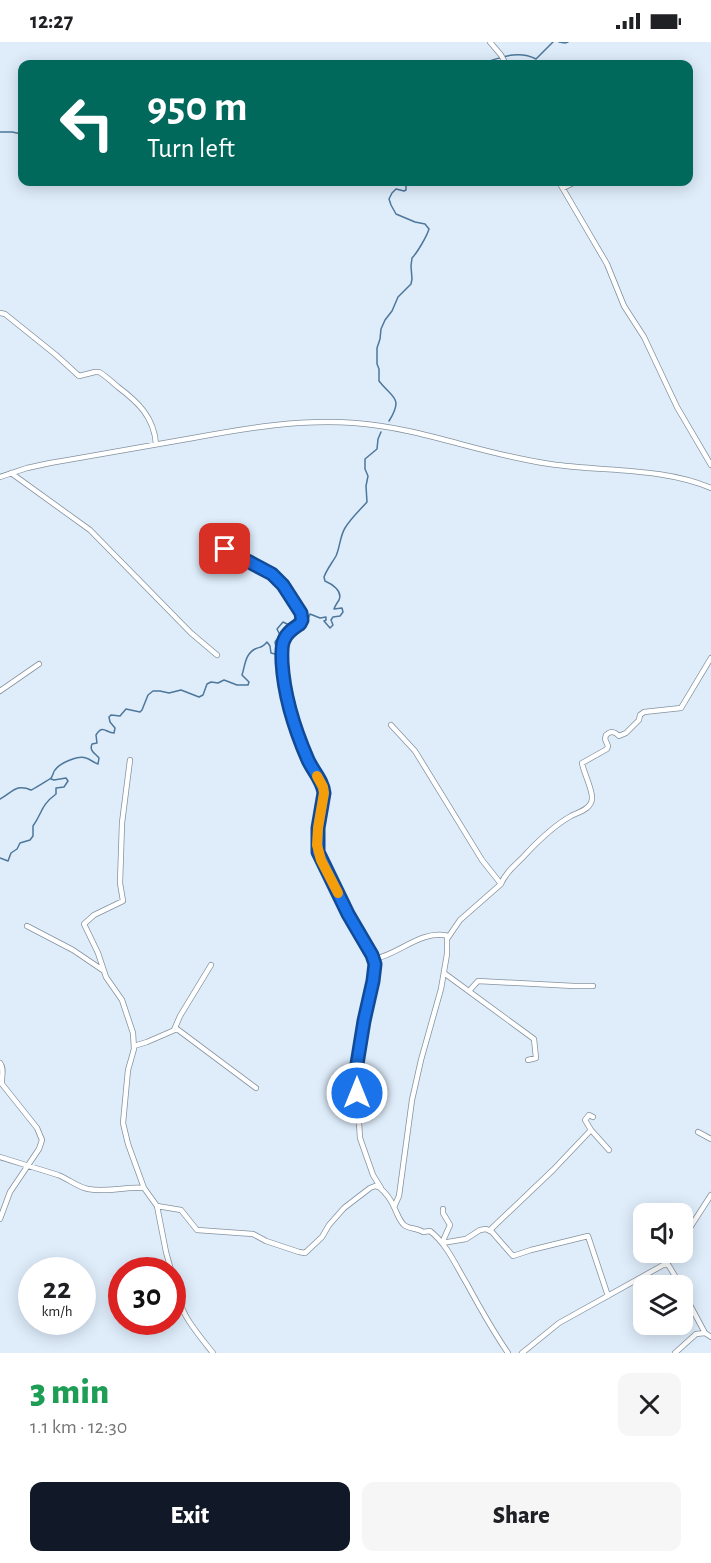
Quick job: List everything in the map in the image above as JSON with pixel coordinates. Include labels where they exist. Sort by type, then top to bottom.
[{"type":"street","points":[[490,42],[503,60]]},
{"type":"street","points":[[567,186],[563,188],[604,258],[624,306],[644,337],[677,407],[711,465]]},
{"type":"street","points":[[0,313],[5,314],[79,376],[99,372],[129,395],[147,415],[154,429],[156,444]]},
{"type":"street","points":[[0,477],[44,464],[240,429],[320,421],[410,431],[532,461],[687,479],[711,488]]},
{"type":"street","points":[[11,473],[90,530],[191,633],[217,655]]},
{"type":"street","points":[[209,541],[272,574],[283,585],[301,613],[301,623],[283,640],[282,668],[286,699],[293,724],[323,787],[318,828],[318,852],[348,914],[374,959],[373,981],[364,1021],[356,1076],[360,1138],[373,1175],[403,1224],[423,1232],[430,1231],[442,1243],[508,1353]]},
{"type":"street","points":[[394,1207],[399,1196],[412,1100],[444,973],[448,936],[460,920],[501,884],[513,867],[550,831],[591,804],[591,790],[582,763],[607,749],[606,735],[616,732],[619,736],[624,735],[644,712],[681,708],[711,658]]},
{"type":"street","points":[[0,691],[39,664]]},
{"type":"street","points":[[391,725],[415,751],[482,860],[501,884]]},
{"type":"street","points":[[130,760],[122,823],[120,883],[123,901],[94,915],[84,924],[109,983],[119,994],[131,1024],[134,1046],[123,1123],[144,1188],[158,1206],[167,1257]]},
{"type":"street","points":[[27,926],[73,950],[104,971]]},
{"type":"street","points":[[374,959],[385,957],[429,936],[438,934],[448,936]]},
{"type":"street","points":[[134,1046],[174,1029],[211,964]]},
{"type":"street","points":[[444,973],[534,1039],[536,1058],[528,1060]]},
{"type":"street","points":[[469,992],[478,981],[593,986]]},
{"type":"street","points":[[174,1029],[180,1031],[256,1089]]},
{"type":"street","points":[[0,1063],[3,1068],[2,1084],[37,1128],[42,1140],[39,1149],[10,1192],[0,1219]]},
{"type":"street","points":[[593,1118],[589,1115],[585,1120],[609,1150]]},
{"type":"street","points":[[490,1230],[591,1130]]},
{"type":"street","points":[[698,1132],[711,1139]]},
{"type":"street","points":[[0,1157],[58,1175],[90,1190],[144,1188]]},
{"type":"street","points":[[158,1206],[181,1210],[197,1230],[253,1234],[266,1241],[305,1253],[355,1199],[372,1187],[381,1188]]},
{"type":"street","points":[[693,1223],[711,1195]]},
{"type":"street","points":[[442,1243],[450,1226],[443,1209]]},
{"type":"street","points":[[442,1243],[466,1239],[482,1229],[490,1230],[513,1256],[588,1236],[608,1296]]},
{"type":"street","points":[[522,1353],[559,1323],[662,1266],[667,1264],[674,1275]]},
{"type":"street","points":[[693,1311],[705,1333],[711,1337]]},
{"type":"street","points":[[186,1318],[213,1353]]},
{"type":"street","points":[[675,1353],[696,1334],[705,1333]]},
{"type":"waterway","points":[[493,60],[515,55],[536,59],[553,42]]},
{"type":"waterway","points":[[559,42],[568,42]]},
{"type":"waterway","points":[[0,132],[18,133]]},
{"type":"waterway","points":[[389,421],[396,402],[379,381],[377,348],[385,320],[398,297],[411,284],[412,258],[429,229],[425,224],[396,214],[391,205],[389,199],[392,193],[396,189],[404,191],[406,186]]},
{"type":"waterway","points":[[302,623],[307,622],[310,614],[320,618],[326,617],[324,621],[330,628],[333,625],[331,620],[333,617],[340,616],[343,612],[342,608],[334,609],[340,597],[338,591],[325,581],[324,577],[336,556],[345,528],[367,502],[368,476],[365,459],[377,449],[381,432]]},
{"type":"waterway","points":[[0,799],[18,788],[31,790],[51,778],[57,767],[69,760],[83,757],[98,764],[99,758],[91,746],[97,743],[96,735],[101,730],[114,733],[115,728],[109,717],[111,715],[120,716],[126,709],[140,712],[148,695],[153,691],[169,693],[181,690],[199,697],[203,695],[207,684],[211,682],[218,683],[224,680],[237,685],[248,685],[249,682],[242,675],[249,654],[267,642],[271,653],[275,654],[277,652],[275,642],[280,635],[277,629],[283,622],[291,624],[296,617],[299,621]]},
{"type":"waterway","points":[[0,858],[8,861],[11,853],[20,843],[30,840],[33,836],[33,826],[44,806],[56,794],[56,788],[64,787],[68,781],[66,778],[51,779]]},
{"type":"slow traffic","points":[[317,776],[324,793],[318,828],[318,852],[338,893]]},
{"type":"route","points":[[225,549],[272,574],[295,602],[302,617],[302,622],[283,640],[282,668],[289,711],[299,738],[323,787],[318,828],[318,852],[375,964],[357,1064],[357,1093]]}]
